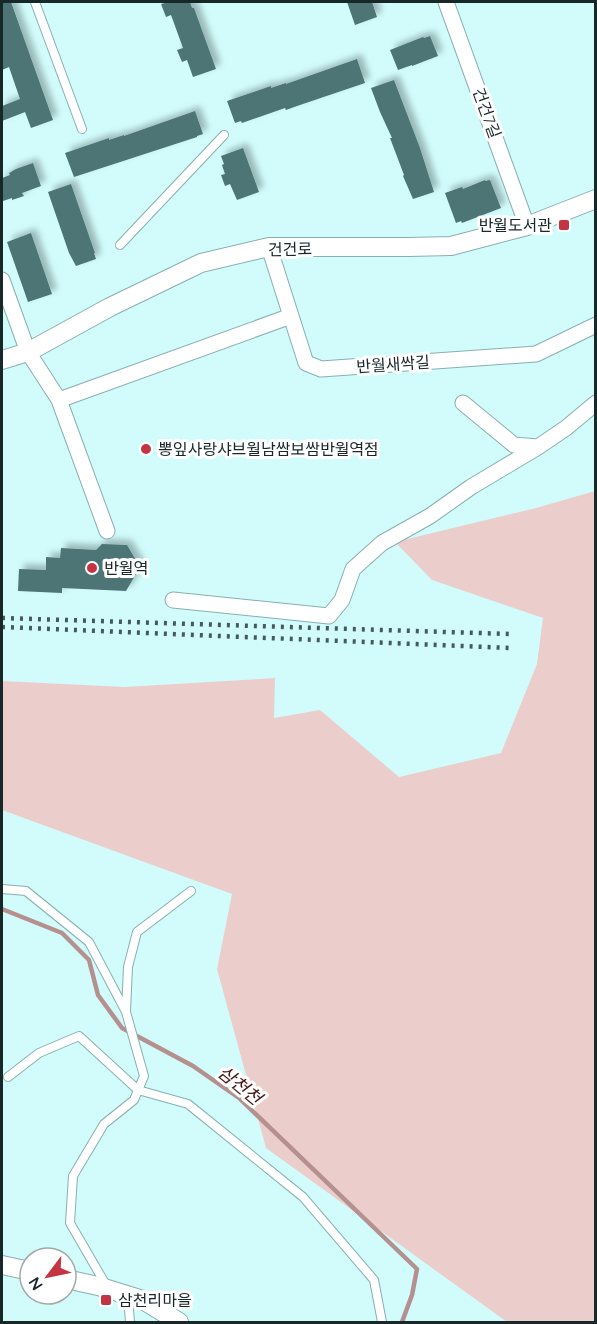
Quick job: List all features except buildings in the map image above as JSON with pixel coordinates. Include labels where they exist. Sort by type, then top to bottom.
[{"type":"street","name":"건건7길","points":[[446,2],[527,226]]},
{"type":"street","name":"건건로","points":[[2,360],[28,352],[110,307],[201,263],[269,247],[451,246],[527,226],[596,199]]},
{"type":"street","name":"반월새싹길","points":[[269,247],[306,363],[321,369],[536,354],[596,325]]},
{"type":"street","points":[[2,280],[28,352],[59,400],[107,531]]},
{"type":"street","points":[[59,400],[291,316]]},
{"type":"street","points":[[464,403],[514,445],[538,447]]},
{"type":"street","points":[[173,600],[329,616],[342,600],[353,569],[382,543],[538,447],[596,403]]},
{"type":"street","points":[[2,1265],[18,1268]]},
{"type":"street","points":[[78,1282],[143,1300],[178,1323]]},
{"type":"lane","points":[[34,2],[82,129]]},
{"type":"lane","points":[[120,245],[224,135]]},
{"type":"lane","points":[[2,889],[26,891],[89,942],[126,1012],[144,1076],[134,1100],[104,1124],[73,1176],[70,1223],[109,1289]]},
{"type":"lane","points":[[126,1012],[128,967],[137,932],[191,891]]},
{"type":"lane","points":[[9,1077],[39,1053],[79,1036],[138,1090],[188,1104],[303,1197],[374,1280],[382,1323]]},
{"type":"lane","points":[[128,1295],[130,1323]]},
{"type":"shaded area","points":[[595,491],[595,1322],[507,1322],[266,1148],[217,969],[232,894],[2,810],[2,681],[125,687],[275,678],[274,718],[320,710],[399,777],[501,753],[537,664],[543,618],[432,580],[395,542],[536,508]]},
{"type":"waterway","name":"삼천천","points":[[2,909],[62,933],[89,960],[98,995],[122,1028],[193,1066],[239,1098],[417,1269],[412,1295],[402,1322]]},
{"type":"railway","points":[[2,618],[510,634]]},
{"type":"railway","points":[[2,627],[511,648]]},
{"type":"place","name":"반월도서관","points":[[564,225]]},
{"type":"place","name":"뽕잎사랑샤브월남쌈보쌈반월역점","points":[[146,449]]},
{"type":"place","name":"반월역","points":[[92,568]]},
{"type":"place","name":"삼천리마을","points":[[106,1300]]}]
